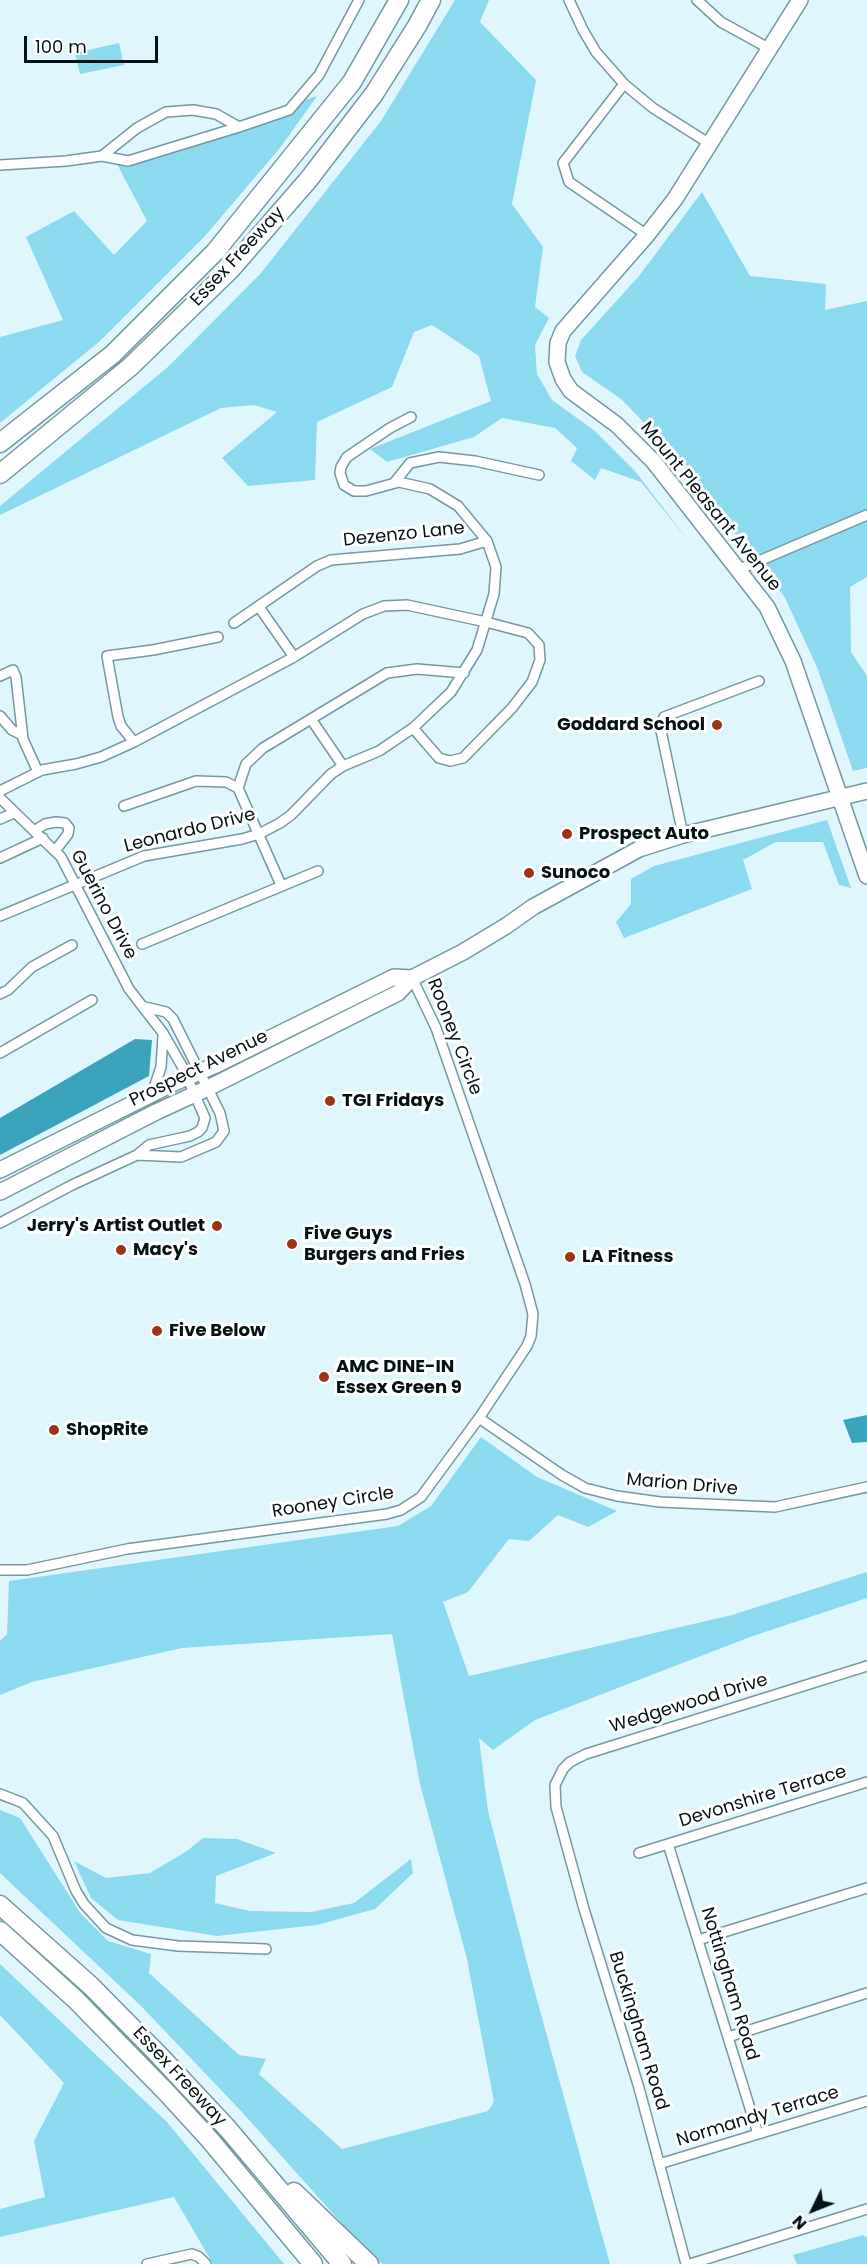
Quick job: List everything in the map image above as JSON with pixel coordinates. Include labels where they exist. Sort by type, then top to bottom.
[{"type":"highway","name":"Essex Freeway","points":[[0,443],[112,354],[215,252],[352,82],[399,0]]},
{"type":"highway","name":"Essex Freeway","points":[[0,474],[130,368],[230,270],[309,179],[374,94],[417,27],[430,0]]},
{"type":"highway","name":"Essex Freeway","points":[[0,1905],[91,1986],[228,2129],[342,2264]]},
{"type":"highway","name":"Essex Freeway","points":[[0,1931],[75,1999],[160,2086],[225,2157],[313,2264]]},
{"type":"highway","points":[[228,2129],[369,2264]]},
{"type":"main road","name":"Mount Pleasant Avenue","points":[[800,0],[675,199],[647,235],[563,331],[557,354],[559,370],[572,391],[617,425],[654,462],[740,569],[767,607],[782,634],[797,672],[867,876]]},
{"type":"main road","name":"Prospect Avenue","points":[[0,1192],[398,993],[412,978],[463,952],[506,926],[524,912],[639,849],[683,835],[867,790]]},
{"type":"main road","name":"Prospect Avenue","points":[[0,1170],[394,976],[412,978]]},
{"type":"street","points":[[0,165],[66,161],[102,156],[128,161],[290,110],[319,75],[359,0]]},
{"type":"street","points":[[569,0],[596,52],[624,84],[653,108],[710,144]]},
{"type":"street","points":[[697,0],[721,21],[770,49]]},
{"type":"street","points":[[624,84],[563,163],[569,182],[647,235]]},
{"type":"street","points":[[102,156],[137,128],[166,112],[193,110],[216,114],[239,127]]},
{"type":"street","name":"Leonardo Drive","points":[[0,916],[144,856],[218,844],[259,834],[291,815],[330,774],[379,751],[413,728],[451,692],[477,650],[497,580],[493,554],[487,541],[458,506],[430,489],[414,484],[394,483],[366,491],[354,491],[349,489],[341,479],[341,467],[347,457],[390,428],[411,417]]},
{"type":"street","points":[[394,483],[410,463],[439,457],[475,461],[539,475]]},
{"type":"street","points":[[740,569],[867,515]]},
{"type":"street","name":"Dezenzo Lane","points":[[234,623],[317,566],[331,560],[460,549],[487,541]]},
{"type":"street","points":[[0,792],[38,772],[101,757],[134,742],[294,657],[363,614],[384,606],[407,605],[486,622],[528,633],[540,645],[540,660],[532,682],[512,708],[463,758],[450,761],[439,758],[413,728]]},
{"type":"street","points":[[259,607],[294,657]]},
{"type":"street","points":[[134,742],[121,726],[118,717],[107,656],[153,650],[218,637]]},
{"type":"street","points":[[238,788],[246,764],[253,756],[311,718],[387,674],[417,669],[464,673]]},
{"type":"street","points":[[0,676],[13,670],[16,677],[22,735],[38,772]]},
{"type":"street","points":[[683,835],[660,726],[664,717],[759,681]]},
{"type":"street","points":[[0,716],[12,730],[22,735]]},
{"type":"street","points":[[311,718],[343,766]]},
{"type":"street","points":[[124,806],[196,781],[225,782],[238,788],[281,885]]},
{"type":"street","name":"Guerino Drive","points":[[0,798],[56,851],[129,989],[145,1007],[193,1075]]},
{"type":"street","points":[[0,819],[14,813]]},
{"type":"street","points":[[34,831],[45,824],[65,823],[69,828],[68,834],[56,851]]},
{"type":"street","points":[[0,858],[43,838]]},
{"type":"street","points":[[142,944],[318,870]]},
{"type":"street","points":[[0,994],[8,990],[32,967],[72,945]]},
{"type":"street","name":"Rooney Circle","points":[[0,1570],[27,1570],[127,1549],[387,1514],[412,1504],[421,1497],[479,1418],[527,1346],[531,1336],[533,1314],[525,1284],[436,1028],[412,978]]},
{"type":"street","points":[[0,1053],[92,1000]]},
{"type":"street","name":"Guerino Drive","points":[[145,1007],[166,1012],[173,1019],[201,1091]]},
{"type":"street","points":[[152,1095],[161,1067],[163,1033]]},
{"type":"street","points":[[137,1155],[181,1157],[204,1148],[220,1138],[224,1131],[224,1122],[201,1091],[193,1075]]},
{"type":"street","points":[[0,1223],[72,1185],[137,1155],[149,1145],[190,1136],[202,1128],[205,1118],[201,1091]]},
{"type":"street","name":"Marion Drive","points":[[479,1418],[565,1477],[585,1488],[625,1498],[660,1502],[775,1507],[867,1487]]},
{"type":"street","name":"Wedgewood Drive","points":[[556,1808],[554,1794],[558,1776],[577,1757],[867,1666]]},
{"type":"street","name":"Devonshire Terrace","points":[[639,1853],[867,1782]]},
{"type":"street","points":[[0,1794],[23,1803],[53,1836],[76,1891],[84,1904],[106,1928],[132,1940],[178,1946],[266,1949]]},
{"type":"street","name":"Buckingham Road","points":[[556,1808],[584,1909],[639,2088],[688,2264]]},
{"type":"street","name":"Nottingham Road","points":[[668,1844],[758,2134]]},
{"type":"street","points":[[698,1940],[867,1888]]},
{"type":"street","points":[[728,2037],[867,1994]]},
{"type":"street","name":"Normandy Terrace","points":[[659,2164],[867,2101]]},
{"type":"street","points":[[688,2264],[867,2209]]},
{"type":"street","points":[[147,2264],[192,2254],[206,2264]]},
{"type":"shaded area","points":[[455,0],[489,0],[480,22],[536,80],[512,204],[543,247],[535,307],[549,318],[535,345],[537,374],[552,400],[595,431],[635,471],[690,543],[641,482],[601,468],[595,480],[571,461],[577,448],[555,428],[502,418],[474,437],[387,462],[370,449],[491,401],[479,356],[432,325],[414,332],[392,387],[317,422],[315,480],[248,486],[222,458],[277,412],[254,405],[221,408],[0,515],[0,506],[169,366],[261,273],[381,121]]},
{"type":"shaded area","points":[[119,43],[124,65],[80,74],[75,53]]},
{"type":"shaded area","points":[[317,96],[280,148],[205,236],[100,341],[0,423],[0,337],[63,320],[26,237],[74,211],[114,255],[147,221],[117,164]]},
{"type":"shaded area","points":[[702,192],[750,276],[826,284],[825,310],[867,301],[867,577],[850,587],[851,652],[867,676],[867,768],[853,771],[817,667],[784,596],[665,444],[621,399],[582,372],[575,356],[581,340],[639,276]]},
{"type":"shaded area","points":[[827,820],[851,888],[839,885],[823,842],[776,842],[743,860],[752,889],[624,938],[616,922],[631,904],[631,879],[654,866]]},
{"type":"shaded area","points":[[135,1039],[152,1040],[149,1076],[0,1155],[0,1118]]},
{"type":"shaded area","points":[[867,1415],[867,1442],[852,1443],[843,1420]]},
{"type":"shaded area","points":[[481,1437],[537,1477],[617,1511],[588,1527],[558,1515],[529,1541],[509,1539],[468,1592],[443,1602],[469,1676],[732,1615],[867,1572],[867,1598],[750,1637],[535,1720],[493,1750],[479,1738],[488,1811],[531,1978],[610,2264],[383,2264],[378,2261],[141,2006],[0,1873],[0,1810],[20,1818],[81,1914],[108,1941],[151,1954],[149,1973],[239,2055],[266,2059],[259,2074],[342,2149],[488,2111],[494,2102],[467,1959],[420,1784],[392,1634],[182,1648],[32,1682],[0,1695],[0,1641],[7,1634],[9,1581],[398,1526],[431,1506]]},
{"type":"shaded area","points":[[203,1838],[237,1839],[276,1853],[216,1876],[215,1903],[250,1911],[311,1912],[354,1903],[411,1859],[413,1873],[375,1909],[317,1925],[217,1936],[118,1920],[91,1898],[74,1861],[106,1878],[150,1873],[187,1851]]},
{"type":"shaded area","points":[[0,1964],[167,2122],[284,2264],[213,2264],[174,2197],[0,2237],[0,2209],[45,2197],[34,2141],[64,2083],[0,2015]]},
{"type":"shaded area","points":[[863,2235],[867,2238],[867,2264],[797,2264],[793,2255]]},
{"type":"place","name":"Goddard School","points":[[717,725]]},
{"type":"place","name":"Prospect Auto","points":[[567,834]]},
{"type":"place","name":"Sunoco","points":[[529,873]]},
{"type":"place","name":"TGI Fridays","points":[[330,1101]]},
{"type":"place","name":"Jerry's Artist Outlet","points":[[217,1226]]},
{"type":"place","name":"Five Guys Burgers and Fries","points":[[292,1244]]},
{"type":"place","name":"Macy's","points":[[121,1250]]},
{"type":"place","name":"LA Fitness","points":[[570,1257]]},
{"type":"place","name":"Five Below","points":[[157,1331]]},
{"type":"place","name":"AMC DINE-IN Essex Green 9","points":[[324,1377]]},
{"type":"place","name":"ShopRite","points":[[54,1430]]}]
